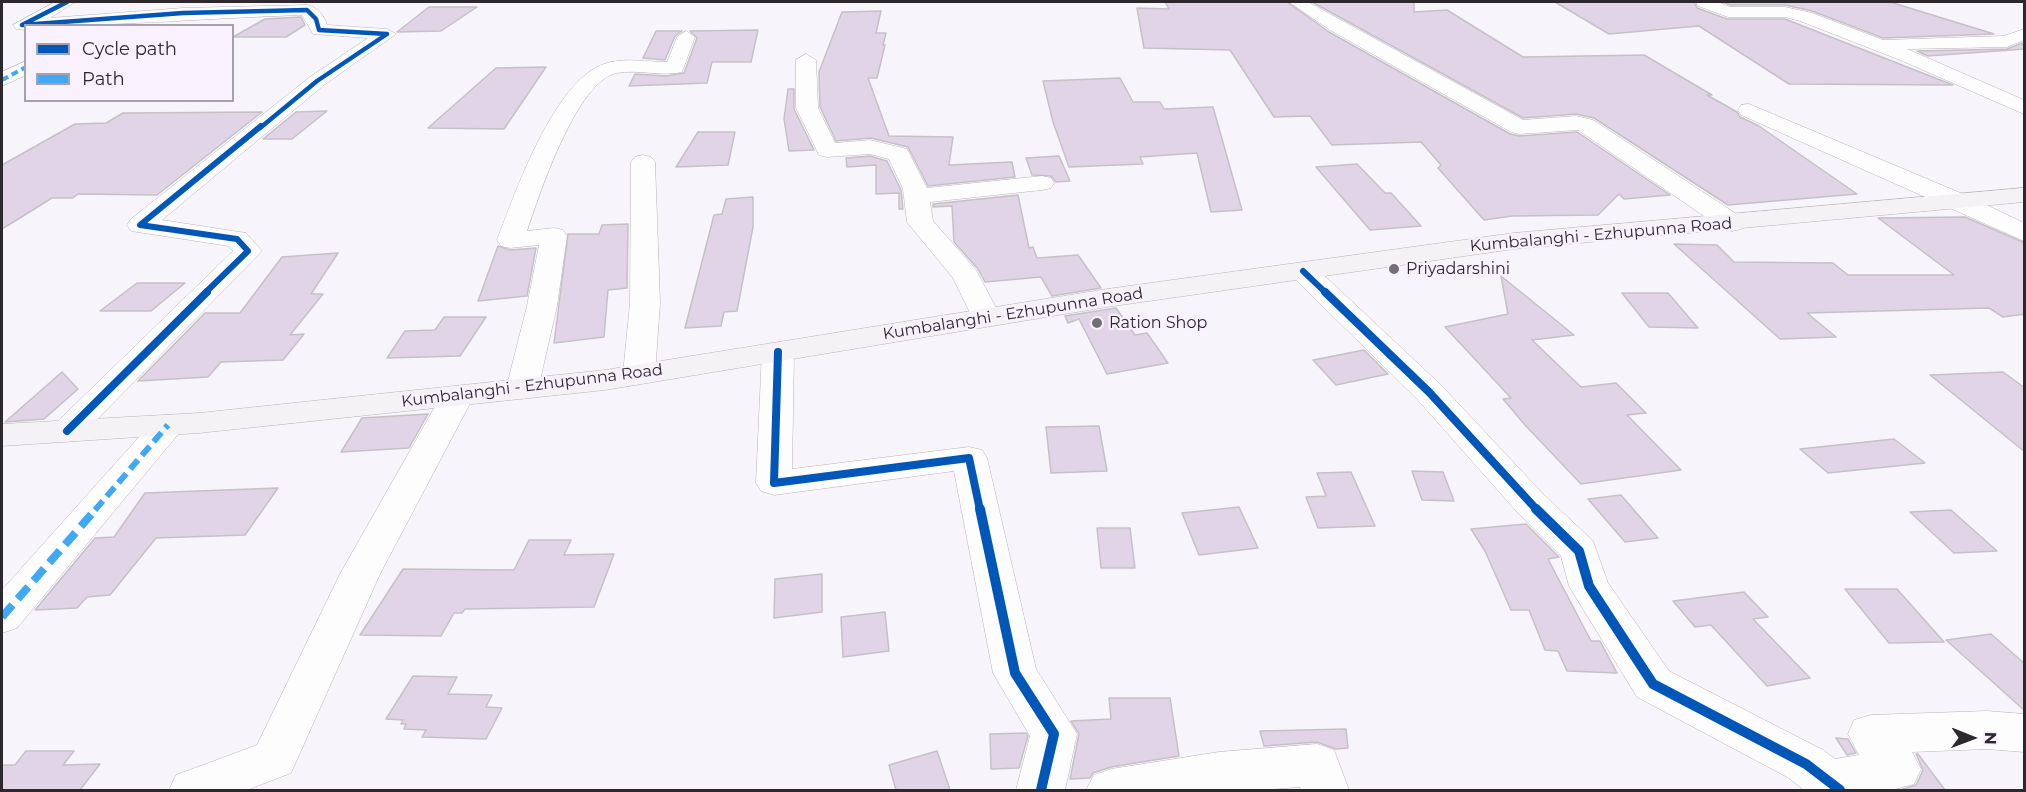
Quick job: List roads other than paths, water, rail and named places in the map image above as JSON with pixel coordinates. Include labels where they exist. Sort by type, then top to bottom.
[{"type":"main road","name":"Kumbalanghi - Ezhupunna Road","points":[[2,435],[168,425],[522,389],[639,374],[986,317],[1514,241],[2025,195]]},
{"type":"street","points":[[67,2],[22,24],[109,22],[307,10],[316,19],[319,30],[387,34],[317,81],[140,225],[237,239],[248,251],[67,431]]},
{"type":"street","points":[[1297,2],[1519,127],[1576,123],[1585,125],[1732,223]]},
{"type":"street","points":[[1704,2],[1728,12],[1785,12],[1806,16],[2025,108]]},
{"type":"street","points":[[1877,45],[2007,41],[2025,34]]},
{"type":"street","points":[[522,389],[542,306],[554,236],[510,240],[544,154],[571,103],[593,79],[609,68],[675,69],[686,37]]},
{"type":"street","points":[[806,60],[807,108],[827,150],[870,147],[899,154],[916,195],[920,222],[966,276],[986,317]]},
{"type":"street","points":[[2,80],[24,68]]},
{"type":"street","points":[[1749,110],[1961,202],[2025,233]]},
{"type":"street","points":[[639,374],[645,303],[643,162]]},
{"type":"street","points":[[916,195],[941,195],[979,188],[1042,183]]},
{"type":"street","points":[[1303,271],[1429,392],[1531,504],[1579,551],[1589,586],[1653,684],[1806,764],[1834,786],[1897,769],[1871,734],[1987,730],[2025,733]]},
{"type":"street","points":[[778,351],[774,483],[969,458],[1016,673],[1054,734],[1041,790]]},
{"type":"street","points":[[193,790],[274,759],[308,681],[428,446],[457,396]]},
{"type":"street","points":[[2,617],[168,425]]},
{"type":"street","points":[[1111,790],[1219,772],[1317,765],[1325,790]]},
{"type":"place","name":"Priyadarshini","points":[[1394,269]]},
{"type":"place","name":"Ration Shop","points":[[1097,323]]}]
